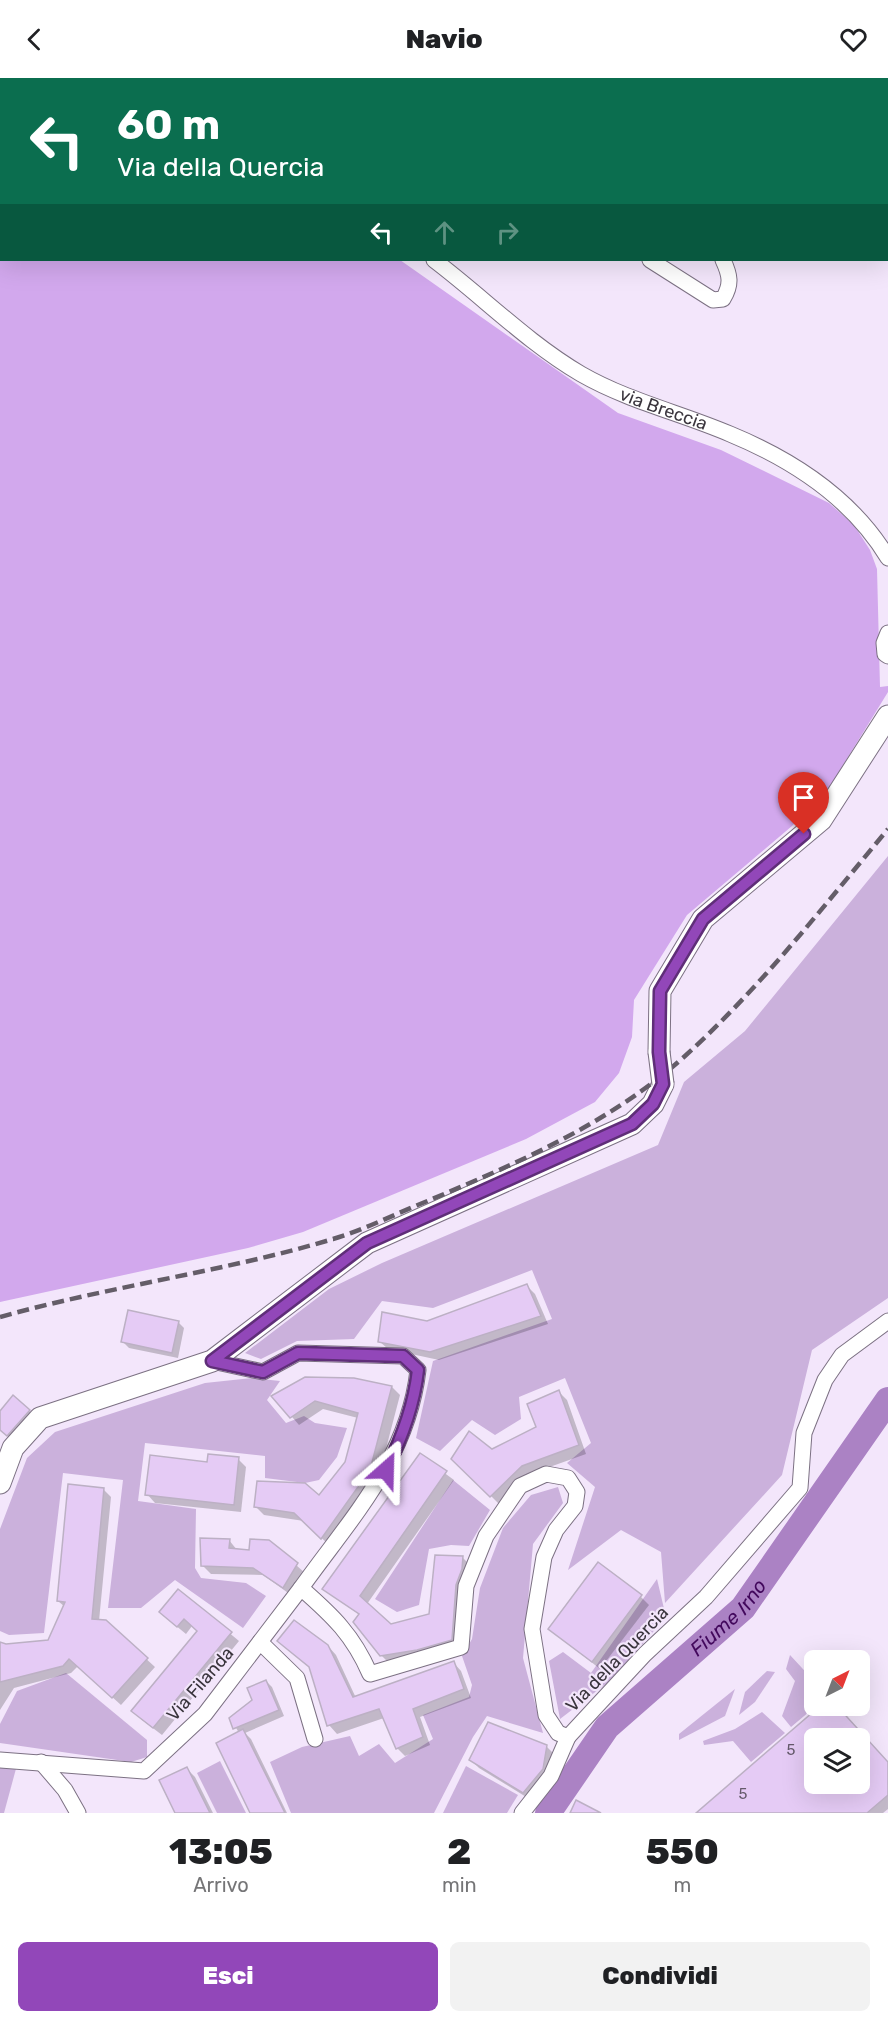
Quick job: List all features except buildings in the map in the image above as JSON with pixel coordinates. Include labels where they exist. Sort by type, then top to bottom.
[{"type":"street","name":"via Breccia","points":[[435,261],[532,339],[582,374],[774,455],[837,495],[860,517],[888,558]]},
{"type":"street","points":[[652,261],[713,300],[723,299],[729,289],[730,274],[724,261]]},
{"type":"street","points":[[888,633],[884,643],[885,654],[888,656]]},
{"type":"street","points":[[0,1483],[6,1443],[40,1418],[212,1361],[367,1243],[632,1124],[653,1104],[663,1084],[659,1052],[660,991],[703,919],[821,820],[888,716]]},
{"type":"street","name":"Via della Quercia","points":[[302,1588],[346,1629],[360,1651],[370,1674],[461,1647],[466,1586],[486,1536],[520,1486],[546,1474],[568,1478],[577,1492],[574,1506],[556,1530],[544,1557],[532,1629],[546,1715],[558,1733],[568,1737],[645,1654],[706,1597],[800,1488],[804,1433],[825,1380],[842,1355],[888,1322]]},
{"type":"street","points":[[212,1361],[263,1372],[298,1353],[403,1356],[418,1370],[411,1410],[386,1470],[302,1588]]},
{"type":"street","name":"Via Filanda","points":[[0,1760],[144,1771],[205,1714],[302,1588]]},
{"type":"street","points":[[260,1642],[297,1678],[315,1739]]},
{"type":"street","points":[[522,1813],[550,1776],[568,1737]]},
{"type":"street","points":[[41,1762],[65,1790],[78,1813]]},
{"type":"shaded area","points":[[0,261],[401,261],[618,413],[721,450],[829,503],[854,525],[870,550],[877,569],[880,687],[888,686],[888,692],[829,788],[792,826],[687,915],[634,1000],[632,1037],[619,1073],[595,1102],[526,1139],[303,1232],[248,1248],[0,1302]]},
{"type":"shaded area","points":[[888,856],[888,1298],[812,1350],[782,1475],[665,1603],[661,1552],[621,1530],[568,1570],[595,1487],[567,1463],[591,1443],[565,1378],[519,1397],[521,1419],[495,1435],[472,1420],[440,1451],[416,1438],[433,1361],[552,1319],[532,1270],[433,1308],[382,1301],[354,1339],[297,1341],[261,1359],[245,1353],[329,1289],[382,1263],[658,1145],[684,1082],[745,1031]]},
{"type":"shaded area","points":[[252,1378],[280,1381],[267,1400],[286,1423],[304,1416],[315,1423],[347,1428],[337,1457],[319,1480],[305,1483],[265,1478],[265,1456],[145,1443],[138,1501],[196,1509],[195,1568],[201,1578],[246,1583],[266,1596],[243,1628],[175,1580],[141,1608],[108,1608],[123,1480],[63,1473],[44,1633],[9,1635],[0,1631],[0,1529],[27,1458],[55,1432],[205,1383]]},
{"type":"shaded area","points":[[453,1480],[490,1510],[469,1546],[451,1545],[429,1549],[419,1605],[397,1612],[375,1599]]},
{"type":"shaded area","points":[[558,1487],[563,1503],[533,1544],[523,1658],[543,1733],[487,1716],[473,1737],[434,1813],[291,1813],[270,1762],[302,1747],[350,1736],[359,1756],[379,1744],[395,1763],[433,1739],[423,1715],[469,1697],[472,1685],[462,1656],[472,1639],[480,1588],[503,1528],[531,1495]]},
{"type":"shaded area","points":[[657,1579],[666,1617],[611,1680],[560,1719],[549,1661],[563,1652],[591,1673]]},
{"type":"shaded area","points":[[790,1655],[804,1670],[804,1716],[791,1727],[782,1716],[795,1681],[786,1669]]},
{"type":"shaded area","points":[[767,1671],[775,1672],[755,1702],[739,1715],[745,1692]]},
{"type":"shaded area","points":[[66,1673],[147,1740],[147,1757],[131,1762],[0,1743],[0,1724],[17,1691]]},
{"type":"shaded area","points":[[735,1689],[725,1716],[679,1740],[679,1734]]},
{"type":"shaded area","points":[[762,1712],[785,1733],[751,1762],[733,1741],[704,1745],[703,1741],[735,1729]]},
{"type":"shaded area","points":[[220,1761],[246,1813],[217,1813],[197,1773]]},
{"type":"shaded area","points":[[0,1762],[17,1765],[4,1813],[0,1813]]},
{"type":"shaded area","points":[[466,1766],[518,1795],[507,1813],[443,1813]]},
{"type":"waterway","name":"Fiume Irno","points":[[548,1813],[607,1727],[743,1608],[888,1400]]},
{"type":"railway","points":[[0,1317],[83,1296],[250,1261],[333,1239],[368,1227],[528,1157],[594,1122],[656,1080],[713,1030],[765,975],[888,829]]},
{"type":"route","points":[[386,1470],[403,1434],[416,1390],[418,1370],[403,1356],[298,1353],[263,1372],[212,1361],[367,1243],[632,1124],[653,1104],[663,1084],[659,1052],[660,991],[703,919],[804,834]]}]
